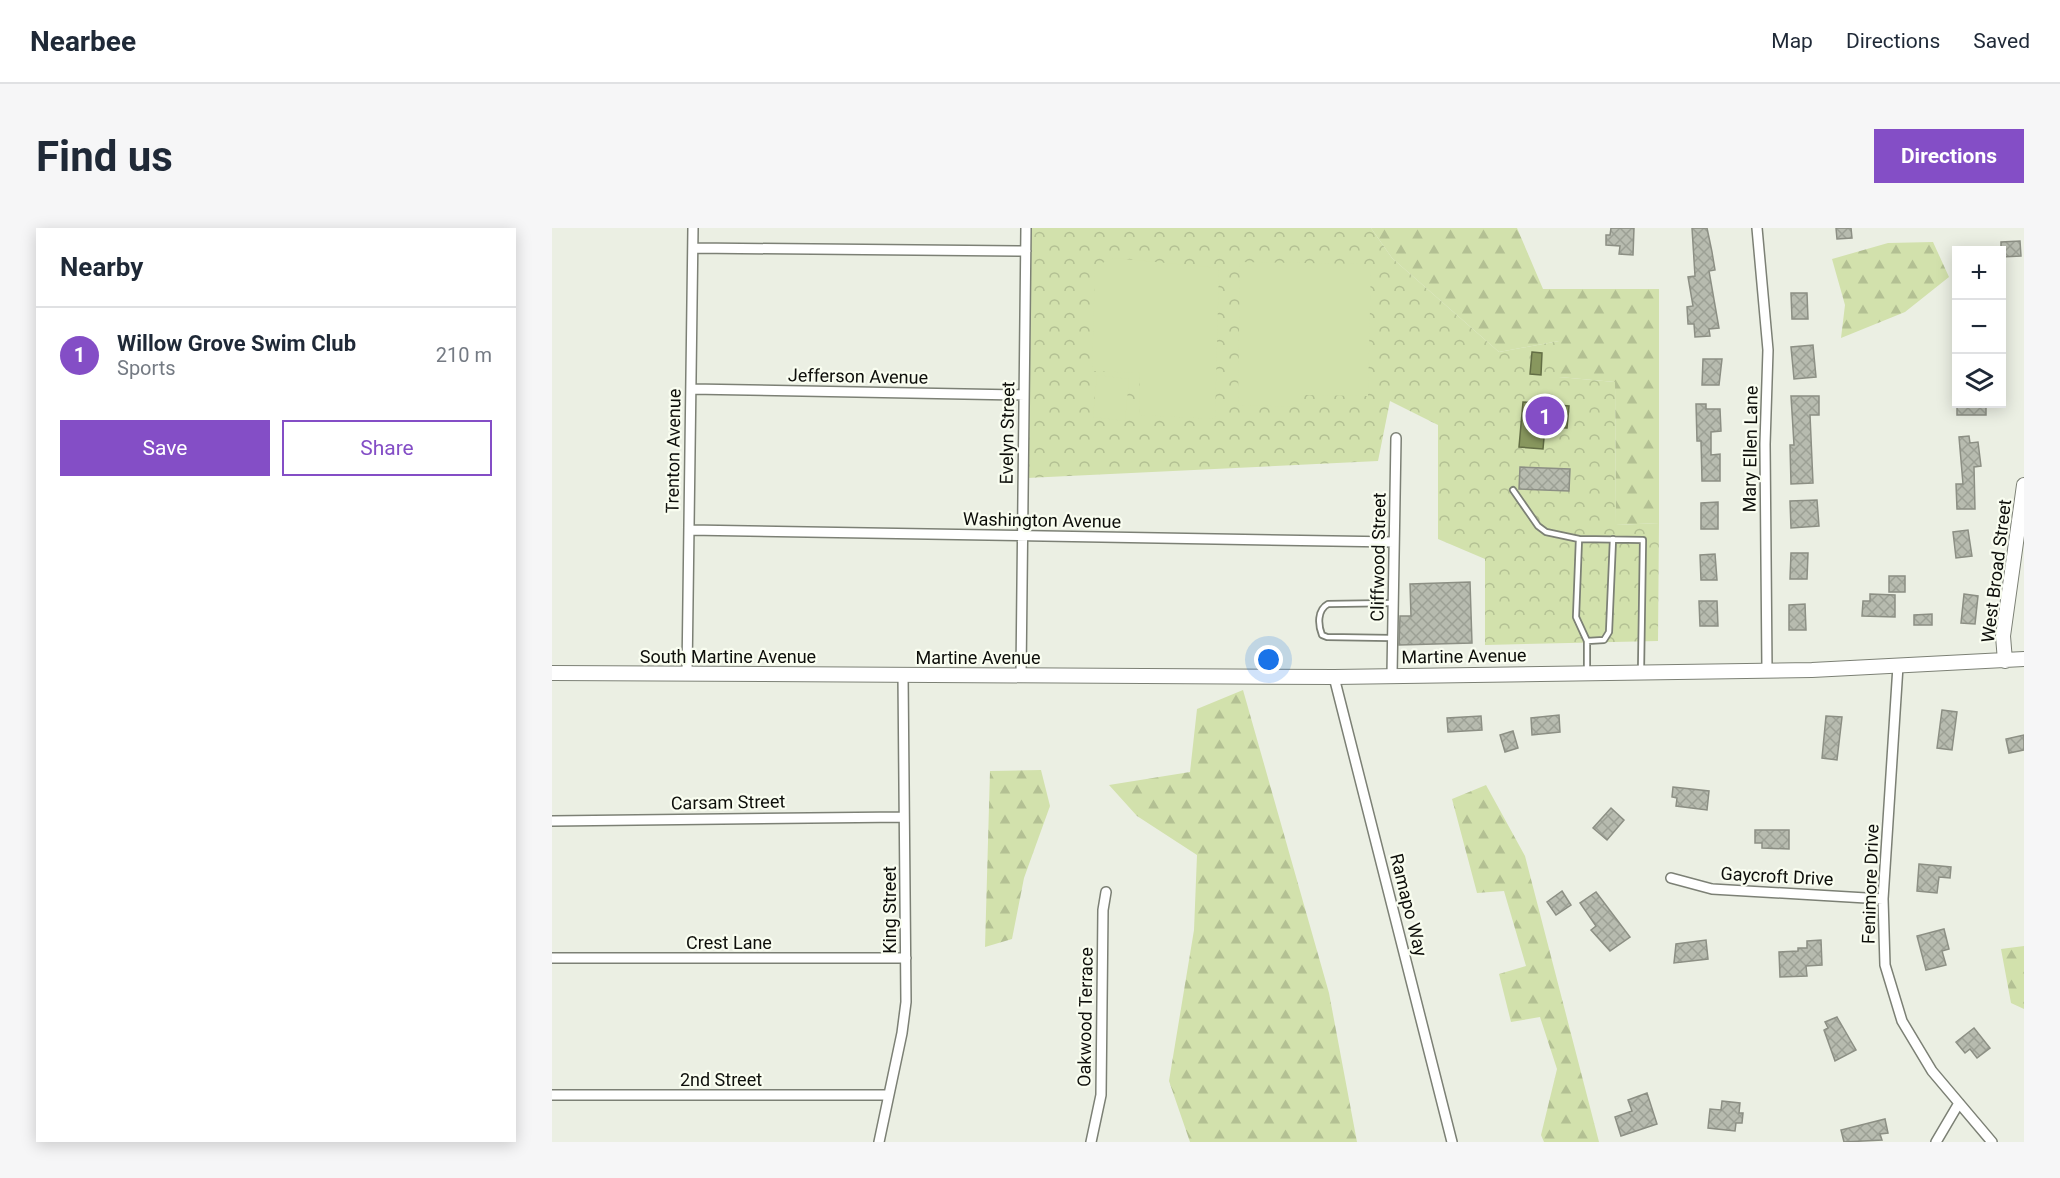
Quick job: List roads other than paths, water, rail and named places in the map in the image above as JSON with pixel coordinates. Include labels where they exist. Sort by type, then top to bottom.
[{"type":"main road","name":"West Broad Street","points":[[2005,661],[2003,636],[2024,485]]},
{"type":"main road","name":"Martine Avenue","points":[[903,674],[1334,677],[1767,670],[2024,660]]},
{"type":"main road","name":"South Martine Avenue","points":[[552,673],[903,674]]},
{"type":"street","name":"Trenton Avenue","points":[[687,674],[693,228]]},
{"type":"street","name":"Evelyn Street","points":[[1021,675],[1026,228]]},
{"type":"street","name":"Mary Ellen Lane","points":[[1757,228],[1768,350],[1765,444],[1767,670]]},
{"type":"street","points":[[693,248],[1026,251]]},
{"type":"street","name":"Jefferson Avenue","points":[[691,389],[1024,395]]},
{"type":"street","name":"Cliffwood Street","points":[[1392,675],[1396,438]]},
{"type":"street","name":"Washington Avenue","points":[[689,530],[1394,542]]},
{"type":"street","name":"Fenimore Drive","points":[[1898,666],[1882,899],[1885,965],[1902,1021],[1932,1071],[1992,1142]]},
{"type":"street","name":"King Street","points":[[879,1142],[902,1033],[906,1002],[903,674]]},
{"type":"street","name":"Ramapo Way","points":[[1334,677],[1452,1142]]},
{"type":"street","name":"Carsam Street","points":[[552,820],[904,818]]},
{"type":"street","name":"Gaycroft Drive","points":[[1671,879],[1712,889],[1882,899]]},
{"type":"street","name":"Oakwood Terrace","points":[[1091,1142],[1101,1095],[1103,910],[1106,892]]},
{"type":"street","name":"Crest Lane","points":[[552,958],[906,958]]},
{"type":"street","name":"2nd Street","points":[[552,1095],[889,1095]]},
{"type":"street","points":[[1936,1142],[1959,1103]]},
{"type":"lane","points":[[1513,490],[1538,526],[1546,532],[1579,538],[1643,540],[1641,672]]},
{"type":"lane","points":[[1579,538],[1576,617],[1587,641],[1587,673]]},
{"type":"lane","points":[[1587,641],[1604,639],[1610,632],[1613,539]]},
{"type":"lane","points":[[1393,603],[1328,604],[1323,606],[1319,628],[1322,635],[1327,637],[1393,638]]},
{"type":"place","name":"Willow Grove Swim Club","points":[[1545,416]]}]
